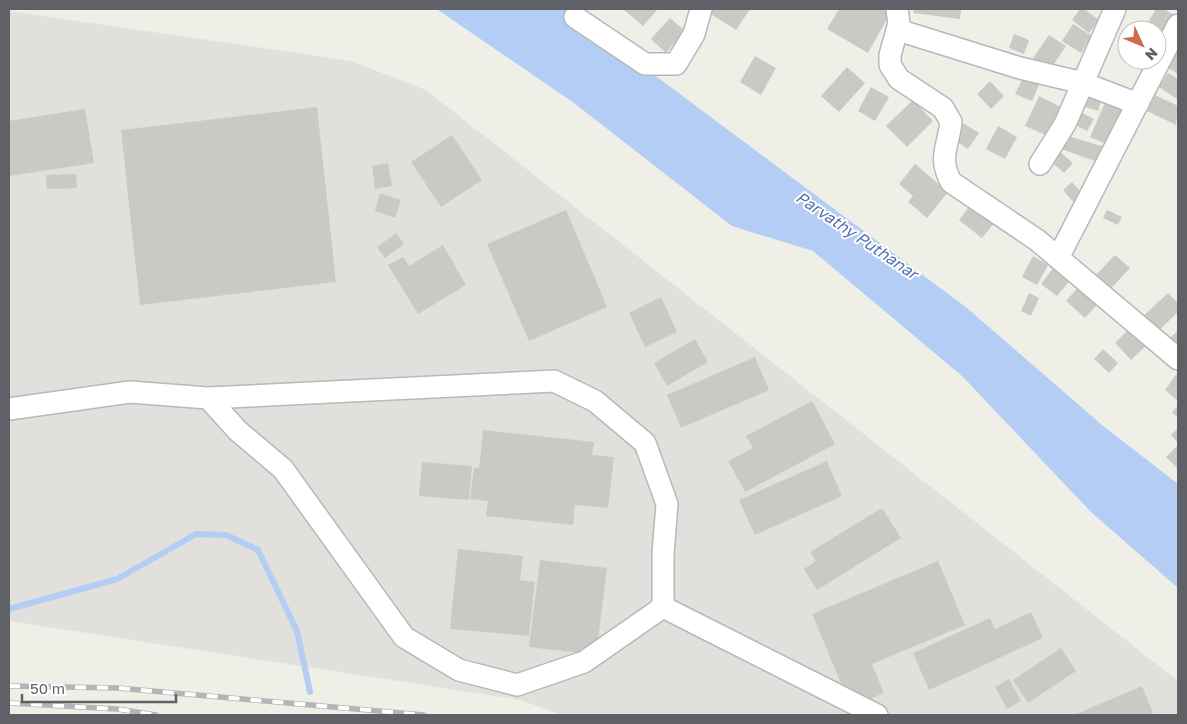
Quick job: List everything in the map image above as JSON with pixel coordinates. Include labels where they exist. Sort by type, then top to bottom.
[{"type":"street","points":[[575,17],[645,64],[676,64],[694,34],[702,9]]},
{"type":"street","points":[[897,9],[898,30],[890,55],[890,65],[899,79],[943,108],[951,122],[943,157],[944,169],[951,182],[1037,240],[1178,359]]},
{"type":"street","points":[[1040,164],[1065,124],[1115,9]]},
{"type":"street","points":[[1058,258],[1178,25]]},
{"type":"street","points":[[898,30],[1020,68],[1083,83],[1138,104]]},
{"type":"street","points":[[9,409],[130,392],[208,398],[554,381],[595,402],[645,444],[667,504],[663,554],[663,607]]},
{"type":"street","points":[[208,398],[238,431],[284,469],[404,637],[459,670],[517,685],[584,662],[663,607]]},
{"type":"street","points":[[663,607],[877,715]]},
{"type":"shaded area","points":[[9,11],[351,61],[426,90],[1178,681],[1178,715],[561,715],[521,700],[9,621]]},
{"type":"water","name":"Parvathy Puthanar","points":[[430,9],[566,9],[967,308],[1102,425],[1178,484],[1178,588],[1091,512],[962,376],[813,251],[732,226],[574,103],[438,10]]},
{"type":"building","points":[[623,9],[658,9],[643,26]]},
{"type":"building","points":[[707,9],[750,9],[736,30],[706,11]]},
{"type":"building","points":[[839,9],[886,9],[891,12],[868,53],[827,29]]},
{"type":"building","points":[[914,9],[961,9],[960,19],[913,13]]},
{"type":"building","points":[[1080,9],[1084,9],[1099,20],[1089,33],[1072,20]]},
{"type":"building","points":[[1156,9],[1164,9],[1174,15],[1167,27],[1167,20],[1149,20]]},
{"type":"building","points":[[670,18],[685,31],[666,53],[651,39]]},
{"type":"building","points":[[1073,24],[1092,36],[1081,53],[1062,41]]},
{"type":"building","points":[[1014,34],[1029,40],[1024,54],[1009,48]]},
{"type":"building","points":[[1049,35],[1066,46],[1050,70],[1033,58]]},
{"type":"building","points":[[1178,42],[1178,74],[1167,67],[1167,60]]},
{"type":"building","points":[[755,56],[776,68],[761,95],[740,82]]},
{"type":"building","points":[[847,67],[865,83],[839,112],[821,96]]},
{"type":"building","points":[[1168,73],[1178,79],[1177,99],[1159,87]]},
{"type":"building","points":[[1023,78],[1039,85],[1032,101],[1015,94]]},
{"type":"building","points":[[990,81],[1004,96],[991,109],[977,94]]},
{"type":"building","points":[[871,87],[889,97],[875,121],[858,111]]},
{"type":"building","points":[[1083,90],[1103,95],[1098,111],[1079,105]]},
{"type":"building","points":[[1155,95],[1178,106],[1176,125],[1147,111]]},
{"type":"building","points":[[1039,96],[1067,110],[1050,137],[1025,126]]},
{"type":"building","points":[[1107,98],[1130,108],[1114,147],[1090,137]]},
{"type":"building","points":[[913,100],[933,121],[907,147],[886,126]]},
{"type":"building","points":[[317,107],[336,282],[140,305],[121,130]]},
{"type":"building","points":[[85,109],[94,163],[9,176],[9,121]]},
{"type":"building","points":[[1075,109],[1094,119],[1087,131],[1069,122]]},
{"type":"building","points":[[963,123],[979,133],[968,149],[953,139]]},
{"type":"building","points":[[998,126],[1017,137],[1005,159],[986,149]]},
{"type":"building","points":[[452,135],[482,180],[441,207],[411,162]]},
{"type":"building","points":[[1065,135],[1108,148],[1103,164],[1061,149]]},
{"type":"building","points":[[1058,150],[1073,163],[1064,173],[1049,160]]},
{"type":"building","points":[[388,163],[392,186],[375,189],[372,166]]},
{"type":"building","points":[[915,164],[948,192],[927,218],[908,202],[913,196],[899,184]]},
{"type":"building","points":[[76,174],[77,188],[47,189],[46,175]]},
{"type":"building","points":[[1072,182],[1085,197],[1076,205],[1063,190]]},
{"type":"building","points":[[380,193],[401,200],[395,218],[375,211]]},
{"type":"building","points":[[974,200],[998,218],[982,238],[959,220]]},
{"type":"building","points":[[566,210],[607,307],[529,341],[487,244]]},
{"type":"building","points":[[1107,210],[1122,217],[1118,225],[1103,218]]},
{"type":"building","points":[[396,233],[404,244],[385,258],[377,247]]},
{"type":"building","points":[[443,245],[466,285],[418,314],[388,265],[403,257],[409,266]]},
{"type":"building","points":[[1115,255],[1130,268],[1106,294],[1091,280]]},
{"type":"building","points":[[1033,256],[1048,265],[1037,285],[1022,277]]},
{"type":"building","points":[[1057,263],[1074,276],[1057,296],[1041,284]]},
{"type":"building","points":[[1082,283],[1101,300],[1085,318],[1066,301]]},
{"type":"building","points":[[1029,293],[1039,298],[1031,316],[1021,311]]},
{"type":"building","points":[[1168,293],[1178,303],[1178,312],[1156,333],[1141,318]]},
{"type":"building","points":[[661,297],[677,332],[645,347],[629,313]]},
{"type":"building","points":[[1130,328],[1147,345],[1131,360],[1115,343]]},
{"type":"building","points":[[1178,330],[1178,346],[1170,338]]},
{"type":"building","points":[[695,339],[708,362],[667,386],[654,363]]},
{"type":"building","points":[[1103,349],[1118,363],[1109,373],[1094,359]]},
{"type":"building","points":[[755,357],[769,390],[681,428],[667,395]]},
{"type":"building","points":[[1178,372],[1178,401],[1165,390]]},
{"type":"building","points":[[812,401],[835,444],[745,492],[728,461],[753,448],[746,436]]},
{"type":"building","points":[[1178,405],[1178,417],[1172,413]]},
{"type":"building","points":[[1178,428],[1178,443],[1171,435]]},
{"type":"building","points":[[483,430],[594,442],[592,455],[614,457],[608,508],[575,505],[573,525],[486,516],[488,501],[470,499],[474,468],[479,468]]},
{"type":"building","points":[[1178,445],[1178,469],[1166,457]]},
{"type":"building","points":[[827,461],[842,496],[755,535],[739,500]]},
{"type":"building","points":[[422,462],[472,466],[469,500],[419,496]]},
{"type":"building","points":[[882,508],[901,538],[817,590],[804,569],[816,561],[810,552]]},
{"type":"building","points":[[458,549],[523,556],[520,580],[535,582],[529,636],[450,629]]},
{"type":"building","points":[[540,560],[607,568],[596,655],[529,647]]},
{"type":"building","points":[[938,561],[965,625],[872,664],[884,693],[851,707],[812,614]]},
{"type":"building","points":[[1031,612],[1043,638],[929,690],[913,653],[990,618],[995,629]]},
{"type":"building","points":[[1061,648],[1076,671],[1028,703],[1013,680]]},
{"type":"building","points":[[1009,679],[1021,701],[1007,709],[995,687]]},
{"type":"building","points":[[1142,686],[1153,713],[1147,715],[1074,715]]},
{"type":"waterway","points":[[9,609],[117,579],[196,534],[226,535],[258,550],[297,631],[310,692]]},
{"type":"railway","points":[[9,686],[118,688],[424,715]]},
{"type":"railway","points":[[9,703],[117,709],[156,715]]}]
